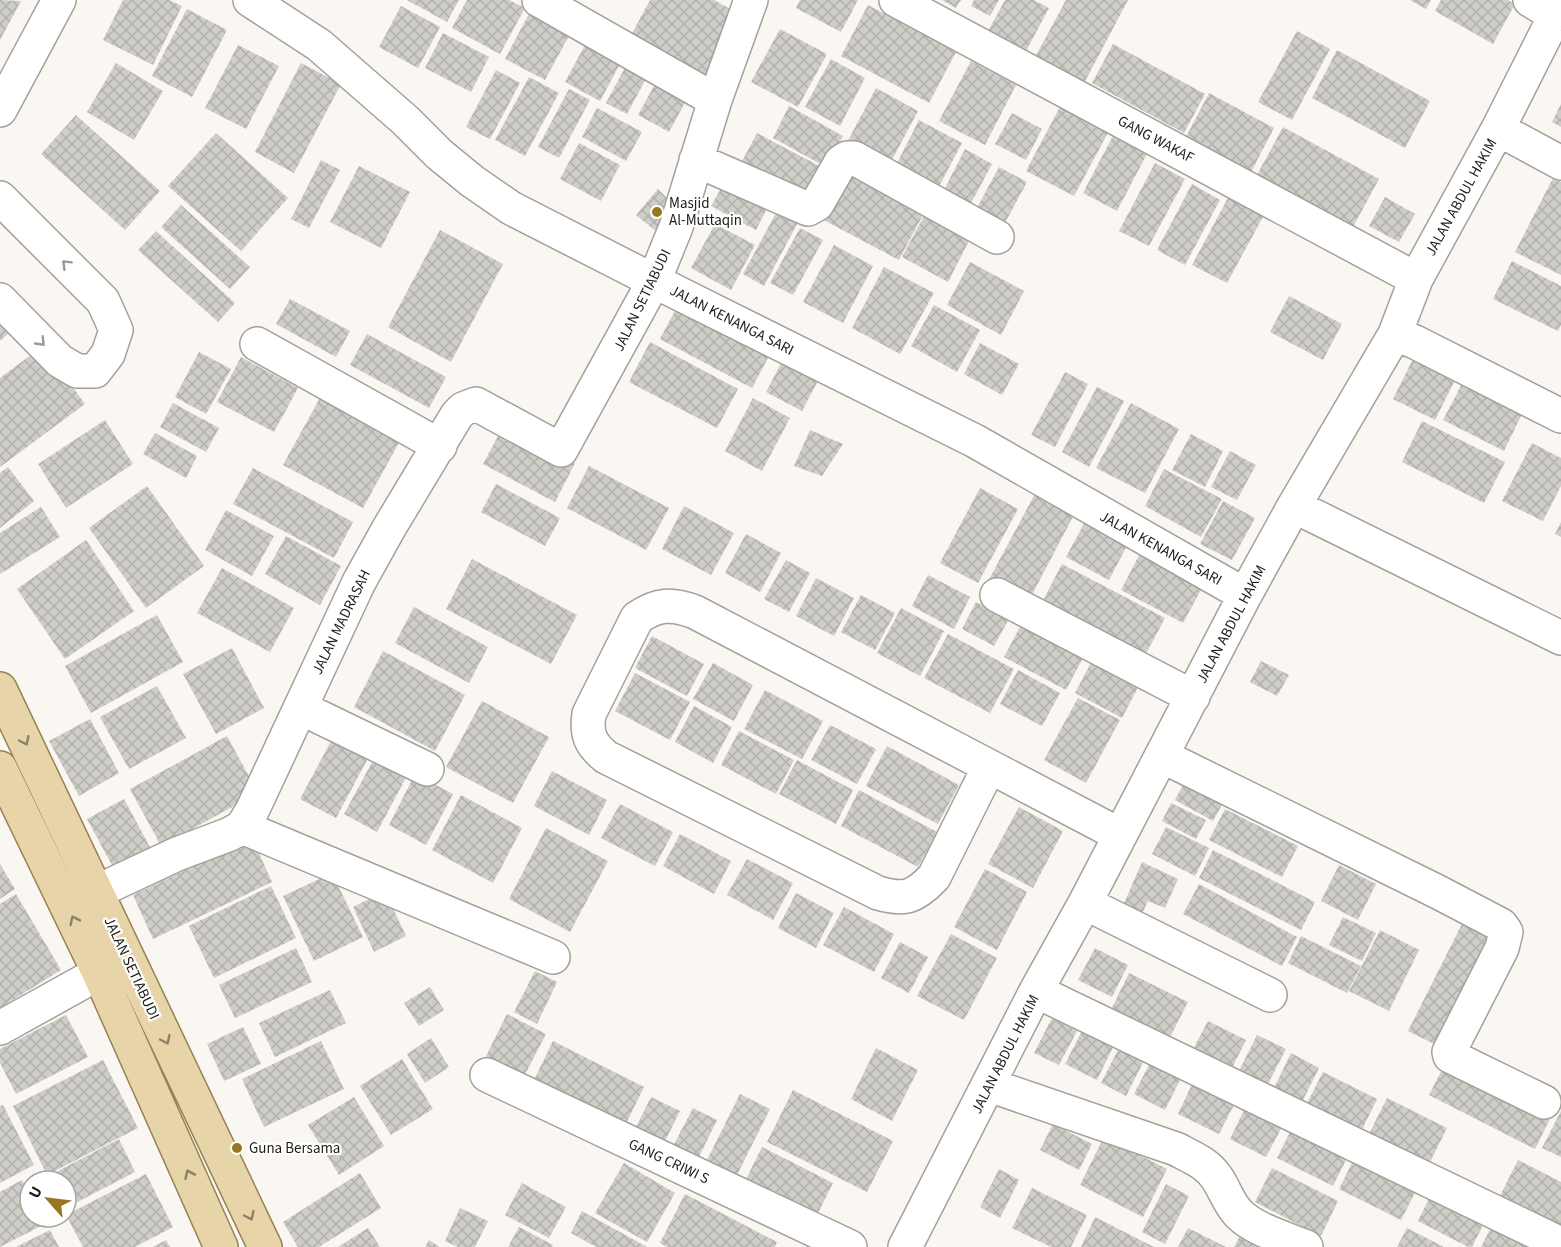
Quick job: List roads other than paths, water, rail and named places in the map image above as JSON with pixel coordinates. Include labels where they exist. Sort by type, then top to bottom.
[{"type":"main road","name":"JALAN SETIABUDI","points":[[0,689],[265,1247]]},
{"type":"main road","points":[[0,768],[99,973],[221,1247]]},
{"type":"street","points":[[0,110],[59,0]]},
{"type":"street","name":"JALAN KENANGA SARI","points":[[250,0],[320,45],[405,120],[439,154],[472,181],[512,208],[975,441],[1245,595]]},
{"type":"street","points":[[539,0],[715,100]]},
{"type":"street","name":"JALAN SETIABUDI","points":[[578,424],[654,281],[676,227],[715,100],[751,0]]},
{"type":"street","name":"GANG WAKAF","points":[[896,0],[1416,279]]},
{"type":"street","name":"JALAN ABDUL HAKIM","points":[[905,1247],[1036,991],[1085,903],[1245,595],[1294,506],[1395,334],[1416,279],[1498,129],[1549,6]]},
{"type":"street","points":[[1498,129],[1561,163]]},
{"type":"street","points":[[696,160],[808,209],[817,204],[841,162],[847,158],[854,159],[997,237]]},
{"type":"street","points":[[0,198],[103,301],[116,330],[108,354],[95,371],[77,371],[60,361],[0,300]]},
{"type":"street","points":[[1395,334],[1561,416]]},
{"type":"street","points":[[257,344],[440,446]]},
{"type":"street","name":"JALAN MADRASAH","points":[[242,827],[252,812],[359,582],[457,415],[476,404],[561,450],[578,424]]},
{"type":"street","points":[[1294,506],[1561,638]]},
{"type":"street","points":[[997,595],[1193,697]]},
{"type":"street","points":[[990,767],[934,877],[922,889],[908,897],[892,898],[606,757],[595,748],[589,738],[587,727],[589,714],[637,618],[648,610],[671,605],[695,612],[1120,835]]},
{"type":"street","points":[[301,708],[427,769]]},
{"type":"street","points":[[1162,756],[1501,926],[1506,932],[1502,948],[1449,1052],[1450,1056],[1544,1102]]},
{"type":"street","points":[[96,892],[242,827],[553,957]]},
{"type":"street","points":[[1085,903],[1270,995]]},
{"type":"street","points":[[0,1028],[99,973]]},
{"type":"street","points":[[1036,991],[1561,1244]]},
{"type":"street","name":"GANG CRIWI S","points":[[487,1075],[850,1247]]},
{"type":"street","points":[[989,1084],[1176,1149],[1204,1163],[1217,1178],[1241,1216],[1306,1247]]},
{"type":"place","name":"Masjid Al-Muttaqin","points":[[657,212]]},
{"type":"place","name":"Guna Bersama","points":[[237,1148]]}]
